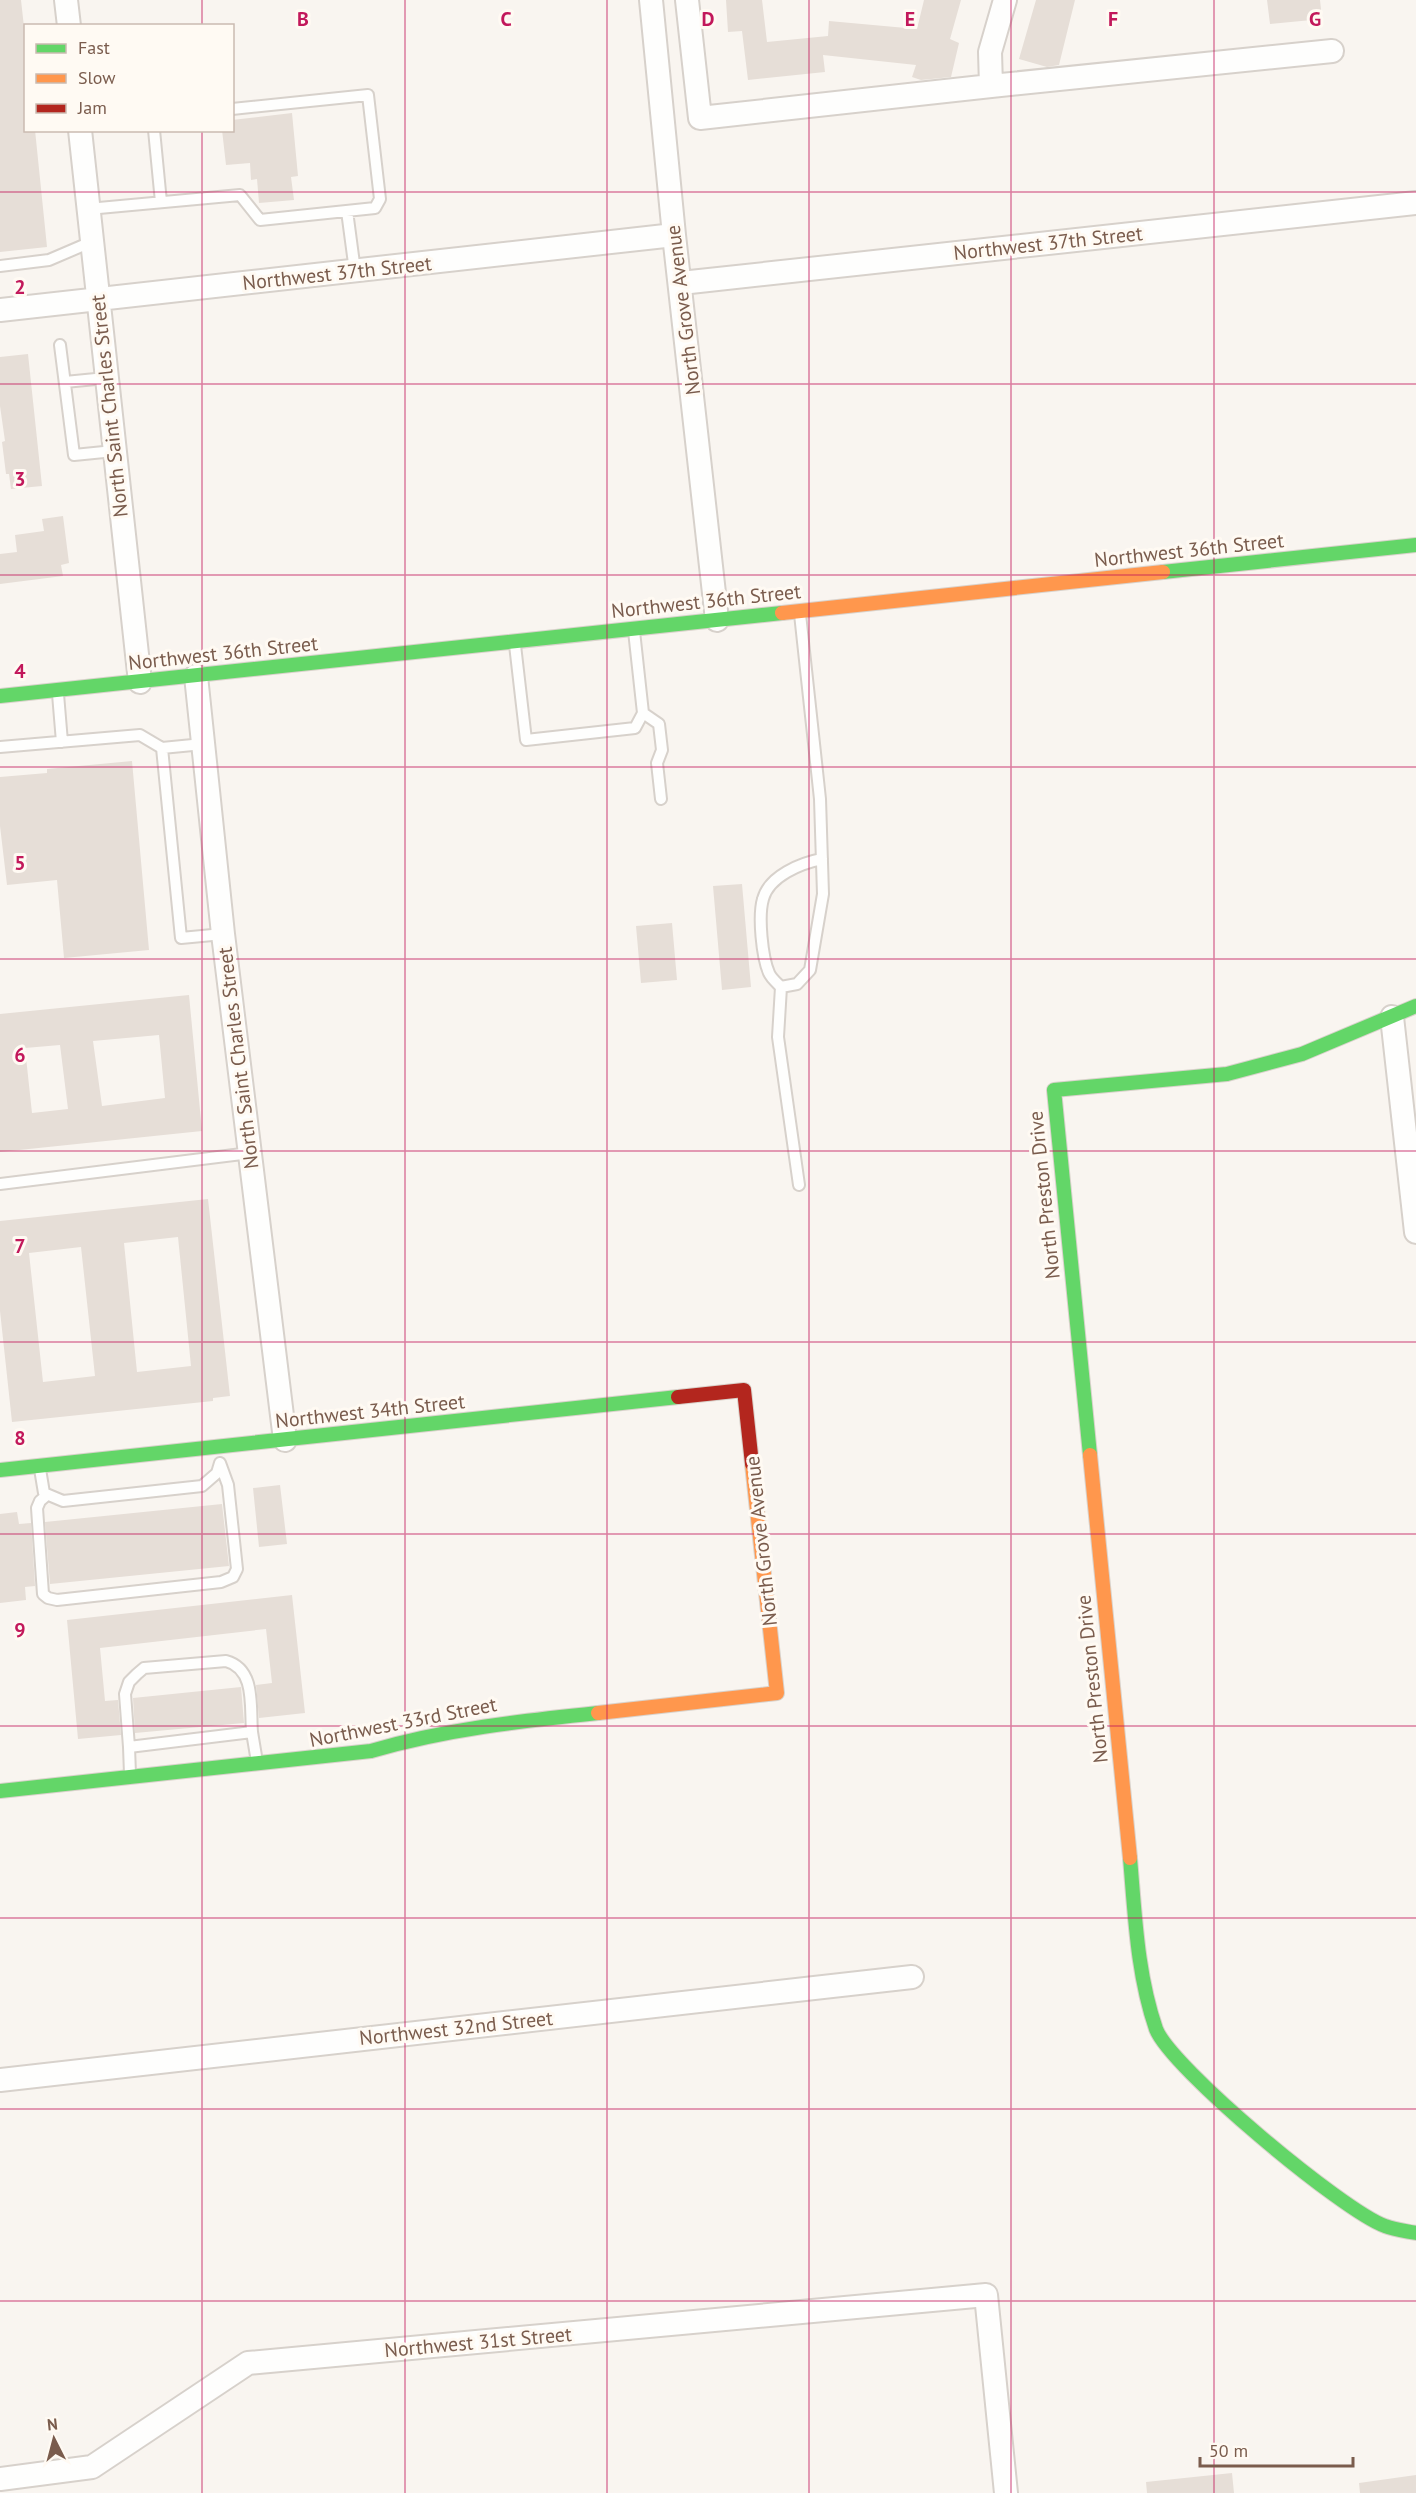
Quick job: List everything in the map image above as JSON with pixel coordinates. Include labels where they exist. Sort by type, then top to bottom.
[{"type":"street","points":[[66,0],[69,24]]},
{"type":"street","name":"North Grove Avenue","points":[[651,0],[674,235],[717,620]]},
{"type":"street","points":[[687,0],[700,118]]},
{"type":"street","points":[[991,87],[990,52],[1005,0]]},
{"type":"street","points":[[663,122],[1332,51]]},
{"type":"street","name":"North Saint Charles Street","points":[[80,132],[140,682]]},
{"type":"street","name":"Northwest 37th Street","points":[[681,283],[1416,203]]},
{"type":"street","name":"Northwest 37th Street","points":[[0,310],[674,235]]},
{"type":"street","name":"Northwest 36th Street","points":[[0,696],[1416,545]]},
{"type":"street","name":"North Saint Charles Street","points":[[196,676],[223,934],[285,1440]]},
{"type":"street","points":[[1416,1006],[1392,1017],[1416,1232]]},
{"type":"street","name":"North Preston Drive","points":[[1392,1017],[1302,1054],[1227,1074],[1054,1090],[1141,1971],[1157,2031],[1190,2074],[1325,2190],[1384,2226],[1416,2234]]},
{"type":"street","name":"North Grove Avenue","points":[[744,1390],[777,1692]]},
{"type":"street","name":"Northwest 34th Street","points":[[0,1470],[744,1390]]},
{"type":"street","name":"Northwest 33rd Street","points":[[0,1791],[371,1751],[419,1737],[492,1724],[777,1692]]},
{"type":"street","name":"Northwest 32nd Street","points":[[0,2080],[912,1977]]},
{"type":"street","name":"Northwest 31st Street","points":[[0,2479],[92,2467],[248,2363],[987,2295],[1006,2493]]},
{"type":"lane","points":[[88,209],[240,195],[260,220],[375,208],[380,199],[368,95],[234,109]]},
{"type":"lane","points":[[154,132],[161,202]]},
{"type":"lane","points":[[347,211],[355,271]]},
{"type":"lane","points":[[0,266],[49,260],[91,242]]},
{"type":"lane","points":[[60,345],[74,455],[114,451]]},
{"type":"lane","points":[[65,382],[106,378]]},
{"type":"lane","points":[[781,987],[797,984],[810,970],[823,894],[820,799],[800,611]]},
{"type":"lane","points":[[515,642],[526,740],[635,728],[643,713],[634,629]]},
{"type":"lane","points":[[57,690],[62,742]]},
{"type":"lane","points":[[643,713],[659,724],[662,750],[657,763],[661,799]]},
{"type":"lane","points":[[0,747],[141,735],[162,748],[203,744]]},
{"type":"lane","points":[[162,748],[181,938],[223,934]]},
{"type":"lane","points":[[798,1185],[778,1037],[781,987],[770,974],[762,945],[763,899],[778,878],[804,863],[822,859]]},
{"type":"lane","points":[[0,1184],[250,1154]]},
{"type":"lane","points":[[47,1495],[40,1501],[37,1508],[43,1594],[48,1598],[57,1600],[221,1582],[233,1577],[237,1569],[228,1485],[220,1463],[219,1447]]},
{"type":"lane","points":[[39,1466],[41,1485],[47,1495],[63,1501],[202,1486],[217,1473],[220,1463]]},
{"type":"lane","points":[[130,1777],[125,1694],[129,1682],[144,1668],[226,1661],[236,1664],[248,1679],[257,1765]]},
{"type":"lane","points":[[129,1747],[252,1732]]},
{"type":"building","points":[[0,0],[21,0],[24,27],[24,132],[35,132],[47,247],[0,252]]},
{"type":"building","points":[[726,0],[762,0],[767,42],[828,36],[829,21],[917,29],[924,0],[961,0],[950,39],[959,43],[951,77],[921,80],[912,77],[916,65],[823,55],[825,72],[748,80],[742,31],[728,32]]},
{"type":"building","points":[[1036,0],[1075,0],[1059,65],[1047,67],[1019,59]]},
{"type":"building","points":[[1267,0],[1320,0],[1322,19],[1270,24]]},
{"type":"building","points":[[292,113],[298,176],[291,177],[294,200],[259,203],[257,179],[251,180],[250,163],[226,165],[222,132],[234,132],[234,120]]},
{"type":"building","points":[[28,354],[42,486],[11,489],[9,474],[6,474],[2,442],[5,441],[0,406],[0,357]]},
{"type":"building","points":[[63,516],[69,563],[61,565],[63,576],[0,584],[0,554],[17,552],[15,535],[44,531],[42,519]]},
{"type":"building","points":[[132,761],[149,950],[64,958],[57,880],[7,885],[0,826],[0,777],[47,773],[47,769]]},
{"type":"building","points":[[742,884],[751,987],[722,990],[713,886]]},
{"type":"building","points":[[672,923],[677,980],[641,983],[636,926]]},
{"type":"building","points":[[189,995],[202,1131],[0,1152],[0,1014]],"holes":[[[159,1035],[165,1098],[102,1106],[93,1041]],[[60,1045],[68,1109],[32,1113],[25,1048]]]},
{"type":"building","points":[[208,1199],[230,1396],[213,1398],[213,1401],[12,1422],[0,1311],[0,1221]],"holes":[[[178,1237],[191,1366],[137,1372],[124,1243]],[[81,1247],[95,1376],[43,1382],[29,1253]]]},
{"type":"building","points":[[280,1485],[287,1544],[259,1547],[253,1488]]},
{"type":"building","points":[[222,1504],[229,1566],[50,1584],[45,1522]]},
{"type":"building","points":[[17,1512],[19,1524],[31,1523],[35,1586],[25,1587],[26,1600],[0,1603],[0,1514]]},
{"type":"building","points":[[292,1595],[305,1713],[259,1718],[256,1685],[272,1683],[266,1629],[100,1648],[105,1701],[118,1700],[121,1735],[78,1739],[67,1620]]},
{"type":"building","points":[[241,1687],[244,1723],[135,1733],[133,1698]]},
{"type":"building","points":[[1232,2473],[1234,2493],[1147,2493],[1146,2482]]},
{"type":"building","points":[[1416,2475],[1416,2493],[1360,2493],[1359,2483]]},
{"type":"traffic: fast","points":[[1163,572],[1416,545]]},
{"type":"traffic: fast","points":[[0,696],[782,613]]},
{"type":"traffic: fast","points":[[1090,1455],[1054,1090],[1227,1074],[1302,1054],[1416,1006]]},
{"type":"traffic: fast","points":[[0,1470],[678,1397]]},
{"type":"traffic: fast","points":[[0,1791],[371,1751],[455,1731],[598,1713]]},
{"type":"traffic: fast","points":[[1130,1858],[1138,1944],[1145,1987],[1156,2029],[1168,2048],[1224,2105],[1334,2194],[1364,2215],[1385,2226],[1416,2233]]},
{"type":"traffic: slow","points":[[782,613],[1163,572]]},
{"type":"traffic: slow","points":[[1090,1455],[1130,1858]]},
{"type":"traffic: slow","points":[[598,1713],[777,1693],[752,1464]]},
{"type":"traffic: jam","points":[[678,1397],[744,1390],[752,1464]]}]
